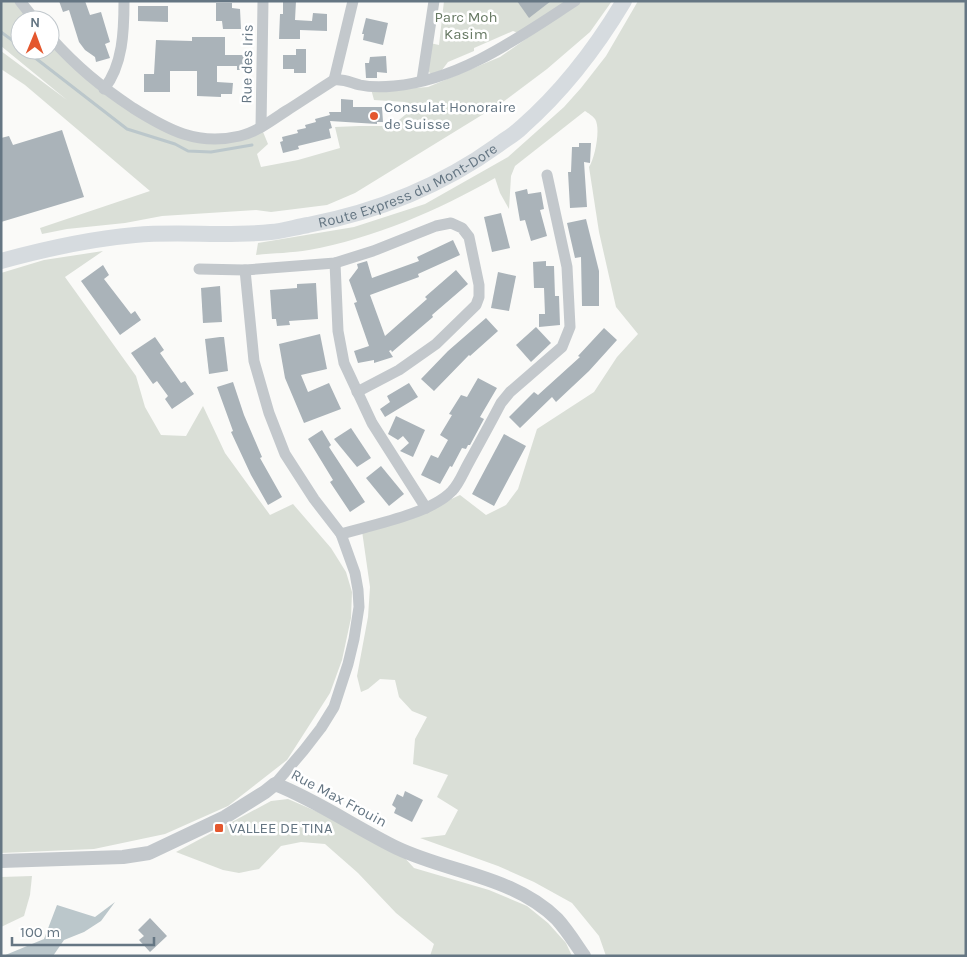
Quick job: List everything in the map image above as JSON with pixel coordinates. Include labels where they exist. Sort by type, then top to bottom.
[{"type":"main road","name":"Route Express du Mont-Dore","points":[[1,261],[47,248],[136,235],[271,232],[325,222],[371,210],[422,190],[476,160],[522,128],[575,73],[605,33],[624,1]]},
{"type":"street","points":[[104,89],[113,78],[124,37],[124,1]]},
{"type":"street","name":"Rue des Iris","points":[[261,127],[263,1]]},
{"type":"street","points":[[334,80],[353,1]]},
{"type":"street","points":[[422,80],[434,1]]},
{"type":"street","points":[[60,48],[71,61],[104,89],[173,132],[209,139],[225,138],[241,136],[261,127],[334,80],[345,79],[361,85],[393,86],[422,80],[471,64],[510,44],[575,1]]},
{"type":"street","points":[[341,534],[426,508],[445,497],[453,490],[501,403],[510,392],[562,347],[567,338],[570,319],[567,267],[548,175]]},
{"type":"street","points":[[199,269],[246,270],[335,263],[373,251],[436,226],[451,223],[462,228],[470,237],[478,285],[479,297],[476,304],[436,344],[399,370],[357,392]]},
{"type":"street","points":[[335,263],[338,331],[344,363],[372,424],[426,508]]},
{"type":"street","points":[[246,270],[254,361],[270,413],[285,454],[314,499],[341,534],[356,573],[359,607],[348,664],[334,707],[321,728],[276,784]]},
{"type":"street","name":"Rue Max Frouin","points":[[1,861],[123,858],[149,854],[225,816],[276,784],[306,797],[409,853],[495,881],[514,890],[539,904],[556,919],[584,956]]},
{"type":"green space","points":[[1,1],[20,1],[27,10],[10,10],[10,53],[1,46]]},
{"type":"green space","name":"Parc Moh Kasim","points":[[444,1],[572,1],[521,34],[513,31],[474,48],[474,51],[448,62],[442,70],[431,74],[428,71],[430,43],[439,45]]},
{"type":"green space","points":[[580,1],[612,1],[590,32],[547,69],[503,102],[355,193],[327,205],[271,212],[256,210],[162,216],[42,234],[40,228],[150,191],[25,85],[1,69],[1,51],[10,58],[10,60],[13,60],[67,100],[18,60],[60,60],[60,45],[153,121],[209,139],[261,127],[268,144],[257,154],[261,167],[298,160],[340,148],[335,127],[392,126],[412,109],[405,102],[374,100],[371,89],[389,90],[428,87],[500,57]]},
{"type":"green space","points":[[638,1],[966,1],[966,956],[606,956],[599,936],[572,903],[534,882],[498,866],[420,838],[445,835],[458,810],[437,797],[448,775],[413,764],[415,739],[427,717],[412,711],[399,697],[395,680],[380,679],[361,692],[357,676],[368,617],[370,587],[362,531],[417,515],[460,495],[486,515],[506,505],[518,489],[537,429],[594,392],[617,357],[638,334],[616,307],[599,232],[589,167],[596,143],[597,123],[585,111],[515,166],[511,176],[509,209],[500,193],[495,178],[428,212],[357,239],[309,250],[256,255],[258,243],[354,227],[425,204],[508,157],[564,107],[581,88],[606,56]]},
{"type":"green space","points":[[103,251],[65,277],[136,376],[145,407],[161,435],[186,436],[203,406],[225,453],[270,515],[293,504],[331,548],[346,572],[352,592],[351,618],[342,660],[330,693],[287,760],[228,806],[165,834],[94,849],[1,853],[1,273],[44,260]]},
{"type":"green space","points":[[288,799],[318,812],[403,856],[414,868],[489,890],[527,906],[548,923],[566,943],[572,956],[430,956],[434,944],[396,913],[358,873],[325,844],[301,842],[281,846],[259,869],[239,873],[223,870],[176,852],[271,801]]},
{"type":"green space","points":[[32,876],[30,895],[24,916],[1,927],[1,877]]},
{"type":"shaded area","points":[[115,902],[101,921],[84,932],[64,940],[53,956],[3,956],[44,939],[57,905],[95,917]]},
{"type":"building","points":[[59,1],[85,1],[90,15],[101,12],[110,42],[105,44],[110,58],[96,62],[95,57],[85,50],[79,42],[69,10],[63,12]]},
{"type":"building","points":[[283,1],[296,1],[295,20],[312,21],[313,13],[327,14],[327,31],[300,30],[300,39],[279,39],[280,14],[283,14]]},
{"type":"building","points":[[517,1],[551,1],[529,18]]},
{"type":"building","points":[[216,3],[232,3],[232,8],[240,9],[241,29],[223,29],[222,21],[216,21]]},
{"type":"building","points":[[138,6],[168,6],[168,22],[138,21]]},
{"type":"building","points":[[366,18],[388,23],[383,45],[363,40],[364,34],[362,34]]},
{"type":"building","points":[[192,37],[225,37],[225,55],[246,55],[246,70],[237,70],[237,66],[217,66],[217,82],[233,83],[232,94],[221,94],[221,97],[197,96],[197,71],[170,71],[170,92],[144,92],[144,74],[154,74],[156,40],[192,41]]},
{"type":"building","points":[[296,49],[306,49],[306,73],[294,73],[294,69],[283,69],[283,55],[296,55]]},
{"type":"building","points":[[386,56],[387,73],[377,72],[377,78],[366,78],[365,63],[369,63],[370,57]]},
{"type":"building","points":[[341,99],[353,100],[353,107],[382,107],[383,122],[377,122],[377,124],[330,121],[332,128],[329,129],[331,138],[298,146],[299,149],[283,153],[280,142],[283,141],[282,137],[298,133],[297,130],[306,128],[305,125],[316,122],[315,119],[330,115],[329,112],[341,112]]},
{"type":"building","points":[[62,130],[84,197],[1,222],[1,138],[9,136],[13,145]]},
{"type":"building","points":[[579,143],[591,143],[590,163],[584,162],[587,207],[570,208],[568,172],[571,172],[572,147],[579,147]]},
{"type":"building","points":[[527,189],[528,194],[541,192],[544,209],[540,210],[547,236],[531,241],[525,220],[520,221],[515,192]]},
{"type":"building","points":[[501,213],[510,248],[492,252],[484,217]]},
{"type":"building","points":[[586,219],[599,271],[599,306],[582,306],[581,257],[575,258],[567,223]]},
{"type":"building","points":[[453,240],[460,255],[418,274],[419,277],[370,295],[385,336],[456,270],[468,284],[392,352],[391,350],[389,351],[393,357],[374,363],[374,360],[358,363],[354,351],[369,346],[354,303],[357,302],[349,280],[358,268],[357,264],[367,261],[372,278],[419,261],[417,257]]},
{"type":"building","points":[[546,261],[546,266],[554,266],[555,296],[559,296],[560,325],[539,327],[539,314],[545,314],[544,288],[534,288],[533,262]]},
{"type":"building","points":[[103,265],[109,275],[104,279],[131,314],[135,311],[141,320],[120,335],[81,281]]},
{"type":"building","points":[[498,272],[516,276],[509,311],[491,308]]},
{"type":"building","points":[[316,283],[318,319],[289,321],[290,325],[277,326],[276,319],[272,319],[270,290],[297,288],[297,284]]},
{"type":"building","points":[[220,286],[222,322],[203,323],[201,288]]},
{"type":"building","points":[[486,318],[498,331],[469,355],[434,391],[421,379],[448,351]]},
{"type":"building","points":[[536,327],[551,343],[531,362],[516,345]]},
{"type":"building","points":[[604,328],[617,340],[589,371],[556,402],[552,397],[520,428],[509,417],[534,392],[538,395],[580,357],[578,356]]},
{"type":"building","points":[[320,334],[327,369],[301,375],[308,392],[329,383],[341,409],[304,423],[285,378],[279,344]]},
{"type":"building","points":[[155,337],[164,350],[160,353],[181,383],[185,381],[194,394],[172,409],[165,399],[168,396],[157,381],[153,384],[131,353]]},
{"type":"building","points":[[224,337],[228,371],[209,374],[205,339]]},
{"type":"building","points":[[478,378],[497,388],[480,417],[484,419],[470,445],[466,449],[462,448],[440,484],[421,475],[431,455],[438,458],[448,440],[440,435],[452,415],[449,414],[461,395],[467,397]]},
{"type":"building","points":[[233,382],[244,415],[262,457],[260,458],[282,497],[268,505],[251,475],[231,432],[233,431],[217,387]]},
{"type":"building","points":[[409,383],[418,397],[385,417],[380,409],[390,402],[387,396]]},
{"type":"building","points":[[396,416],[425,430],[413,457],[400,451],[409,443],[403,436],[398,440],[388,434]]},
{"type":"building","points":[[351,428],[371,458],[357,467],[334,439]]},
{"type":"building","points":[[322,430],[331,445],[329,447],[365,502],[350,512],[330,482],[333,480],[308,439]]},
{"type":"building","points":[[504,434],[526,446],[494,506],[472,494]]},
{"type":"building","points":[[381,466],[404,494],[389,506],[366,478]]},
{"type":"building","points":[[405,791],[423,800],[412,822],[394,813],[396,808],[392,805],[397,794],[403,797]]},
{"type":"building","points":[[150,918],[167,936],[150,952],[139,940],[144,936],[138,930]]},
{"type":"waterway","points":[[1,32],[10,39]]},
{"type":"waterway","points":[[38,60],[127,129],[175,144],[188,151],[211,152],[252,145]]},
{"type":"place","name":"Consulat Honoraire de Suisse","points":[[374,116]]},
{"type":"place","name":"VALLEE DE TINA","points":[[219,828]]}]
